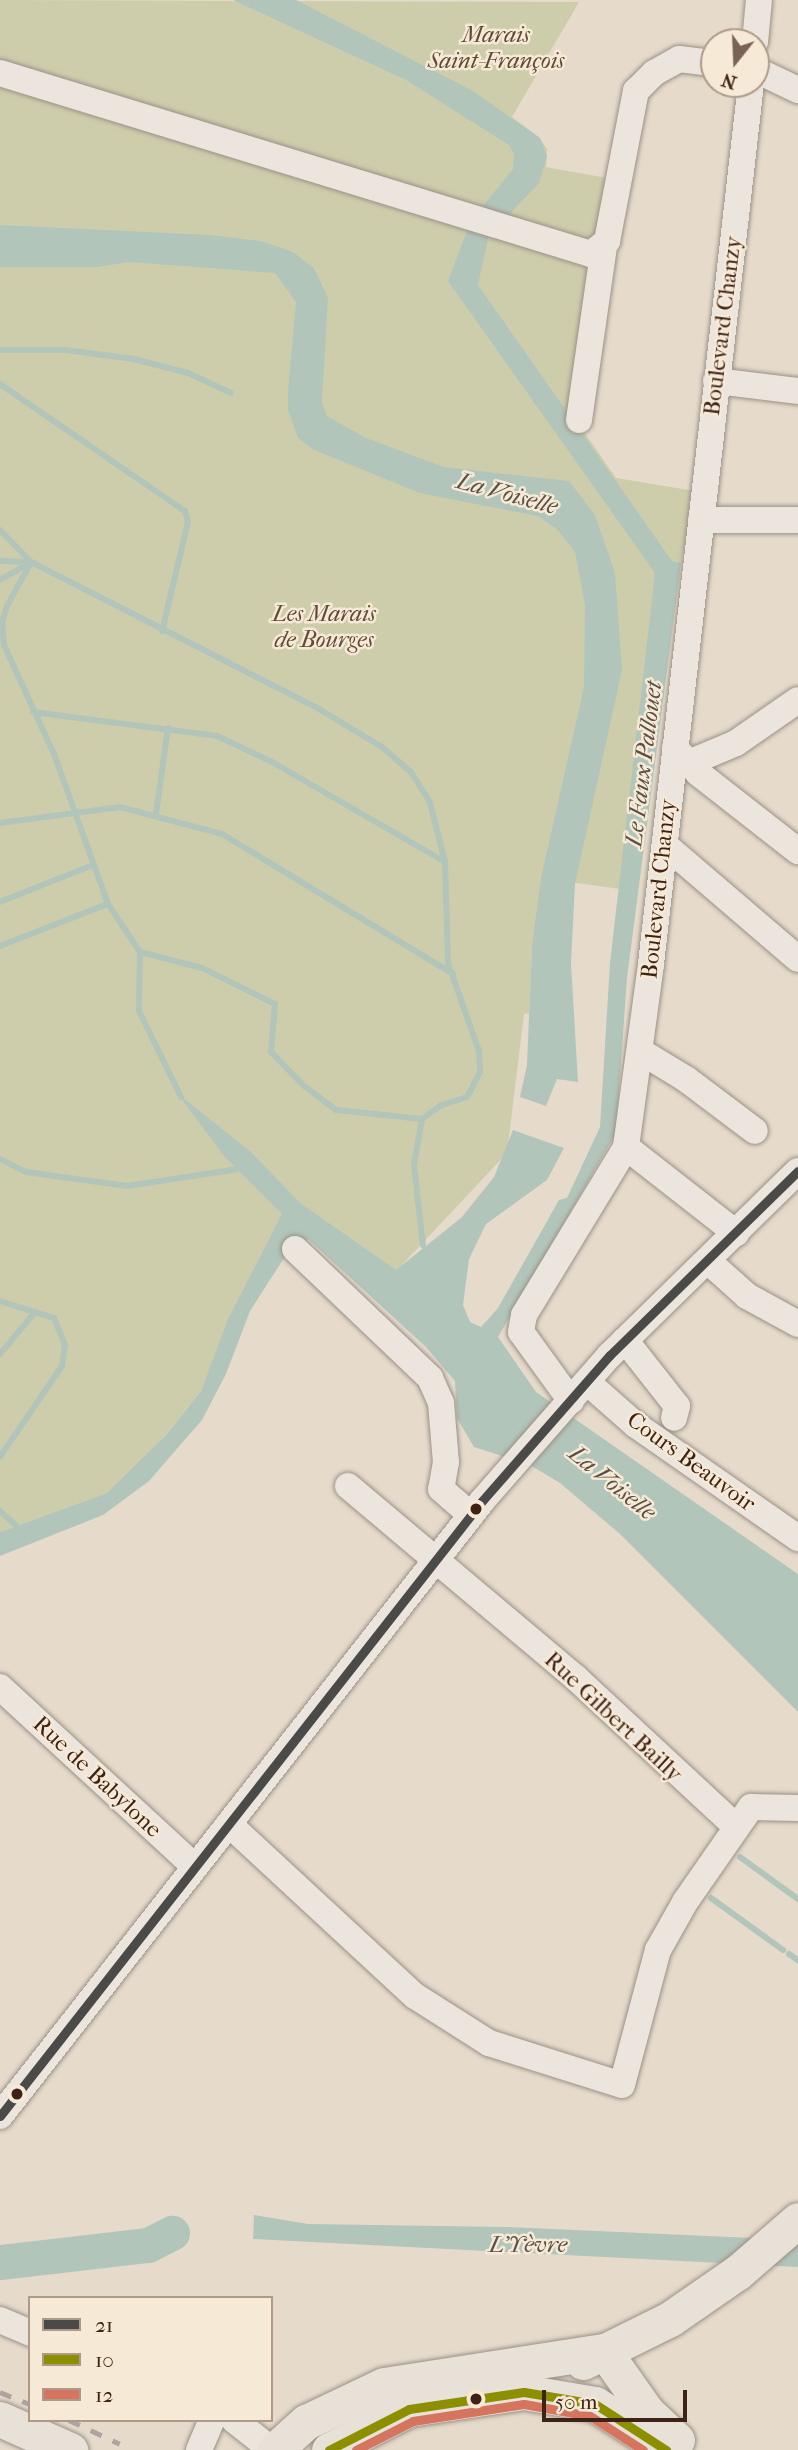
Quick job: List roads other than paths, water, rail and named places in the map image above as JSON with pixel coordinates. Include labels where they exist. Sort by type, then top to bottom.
[{"type":"main road","points":[[524,2392],[670,2319],[738,2272],[798,2220]]},
{"type":"main road","points":[[595,2404],[604,2351]]},
{"type":"main road","points":[[273,2450],[306,2422],[384,2385],[604,2351]]},
{"type":"main road","points":[[604,2351],[647,2412],[687,2450]]},
{"type":"main road","points":[[329,2450],[409,2409],[524,2392],[595,2404],[666,2450]]},
{"type":"main road","points":[[0,2419],[56,2444]]},
{"type":"main road","points":[[0,2428],[56,2444]]},
{"type":"street","points":[[756,28],[759,0]]},
{"type":"street","points":[[579,420],[604,247],[636,91],[654,73],[679,59],[700,61]]},
{"type":"street","points":[[0,73],[579,252],[591,254],[604,247]]},
{"type":"street","points":[[770,77],[798,90]]},
{"type":"street","name":"Boulevard Chanzy","points":[[575,1397],[521,1332],[524,1315],[626,1147],[665,845],[683,755],[701,520],[749,98]]},
{"type":"street","points":[[716,382],[798,391]]},
{"type":"street","points":[[701,520],[798,520]]},
{"type":"street","points":[[683,755],[736,743],[798,700]]},
{"type":"street","points":[[683,755],[798,851]]},
{"type":"street","points":[[665,845],[798,959]]},
{"type":"street","points":[[640,1051],[686,1079],[755,1131]]},
{"type":"street","points":[[626,1147],[736,1233]]},
{"type":"street","points":[[0,2116],[9,2085],[195,1867],[509,1470],[625,1340],[798,1171]]},
{"type":"street","points":[[295,1249],[430,1378],[441,1403],[446,1462],[441,1489],[471,1515]]},
{"type":"street","points":[[708,1261],[747,1296],[798,1324]]},
{"type":"street","points":[[625,1340],[677,1406],[674,1418]]},
{"type":"street","name":"Cours Beauvoir","points":[[575,1397],[636,1425],[798,1538]]},
{"type":"street","name":"Rue Gilbert Bailly","points":[[348,1486],[434,1562],[576,1678],[735,1826]]},
{"type":"street","name":"Rue de Babylone","points":[[0,1687],[195,1867]]},
{"type":"street","points":[[229,1824],[415,1996],[489,2043],[622,2085],[658,1950],[735,1826],[751,1807],[798,1808]]},
{"type":"street","points":[[0,2320],[28,2332]]},
{"type":"street","points":[[237,2422],[273,2450]]},
{"type":"water","points":[[233,0],[296,0],[473,91],[540,138],[547,157],[539,183],[504,220],[478,212],[513,169],[514,154],[509,145],[406,80]]},
{"type":"water","name":"La Voiselle","points":[[0,225],[210,235],[261,241],[293,252],[314,268],[328,298],[322,403],[327,416],[366,438],[444,467],[569,481],[595,515],[615,573],[622,670],[575,884],[571,963],[578,1082],[557,1079],[546,1106],[520,1097],[527,1065],[532,945],[541,878],[584,687],[585,605],[575,552],[557,529],[537,516],[420,493],[314,450],[298,438],[288,410],[296,302],[275,273],[129,262],[97,267],[0,267]]},
{"type":"water","points":[[468,228],[489,234],[478,285],[672,561],[681,563],[627,978],[616,1133],[498,1337],[536,1392],[798,1574],[798,1712],[620,1534],[560,1483],[530,1465],[474,1447],[457,1418],[455,1381],[426,1347],[308,1239],[286,1255],[250,1311],[226,1374],[202,1420],[149,1481],[103,1515],[0,1556],[0,1532],[107,1493],[164,1437],[201,1391],[228,1319],[282,1214],[224,1156],[177,1093],[251,1152],[300,1203],[396,1270],[462,1217],[494,1177],[513,1130],[564,1148],[547,1180],[486,1224],[469,1259],[463,1305],[470,1322],[481,1327],[498,1308],[559,1200],[567,1198],[600,1127],[610,963],[655,573],[448,281]]},
{"type":"water","name":"L'Yèvre","points":[[254,2215],[308,2224],[506,2227],[798,2240],[798,2267],[253,2239]]},
{"type":"waterway","points":[[0,350],[65,350],[134,359],[188,373],[231,393]]},
{"type":"waterway","points":[[0,384],[185,511],[188,522],[162,631]]},
{"type":"waterway","points":[[0,530],[31,562],[319,709],[382,747],[411,772],[430,803],[445,862],[448,963],[479,1051],[480,1072],[467,1097],[440,1106],[422,1119],[336,1110],[304,1086],[271,1052],[275,1004],[202,968],[140,952]]},
{"type":"waterway","points":[[0,561],[29,562]]},
{"type":"waterway","points":[[31,562],[7,606],[2,622],[4,645],[54,754],[108,904],[140,952],[139,1011],[181,1097]]},
{"type":"waterway","points":[[0,580],[30,563]]},
{"type":"waterway","points":[[33,712],[217,736],[272,762],[445,862]]},
{"type":"waterway","points":[[156,814],[168,728]]},
{"type":"waterway","points":[[0,823],[120,807],[222,834],[453,974]]},
{"type":"waterway","points":[[0,902],[93,865]]},
{"type":"waterway","points":[[0,946],[108,904]]},
{"type":"waterway","points":[[422,1119],[414,1165],[423,1245]]},
{"type":"waterway","points":[[0,1159],[26,1172],[127,1186],[245,1168]]},
{"type":"waterway","points":[[0,1301],[54,1318],[65,1345],[62,1366],[0,1457]]},
{"type":"waterway","points":[[0,1354],[35,1312]]},
{"type":"waterway","points":[[0,1511],[19,1528]]},
{"type":"waterway","points":[[740,1857],[798,1899]]},
{"type":"waterway","points":[[711,1898],[783,1950]]},
{"type":"waterway","points":[[789,1954],[798,1960]]},
{"type":"waterway","name":"L'Yèvre","points":[[0,2262],[148,2245],[172,2233]]},
{"type":"railway","points":[[0,2392],[28,2403]]},
{"type":"railway","points":[[73,2422],[120,2444]]},
{"type":"park label","name":"Marais Saint-François","points":[[496,48]]},
{"type":"park label","name":"Les Marais de Bourges","points":[[324,627]]},
{"type":"water label","name":"Le Faux Pallouet","points":[[644,764]]}]
